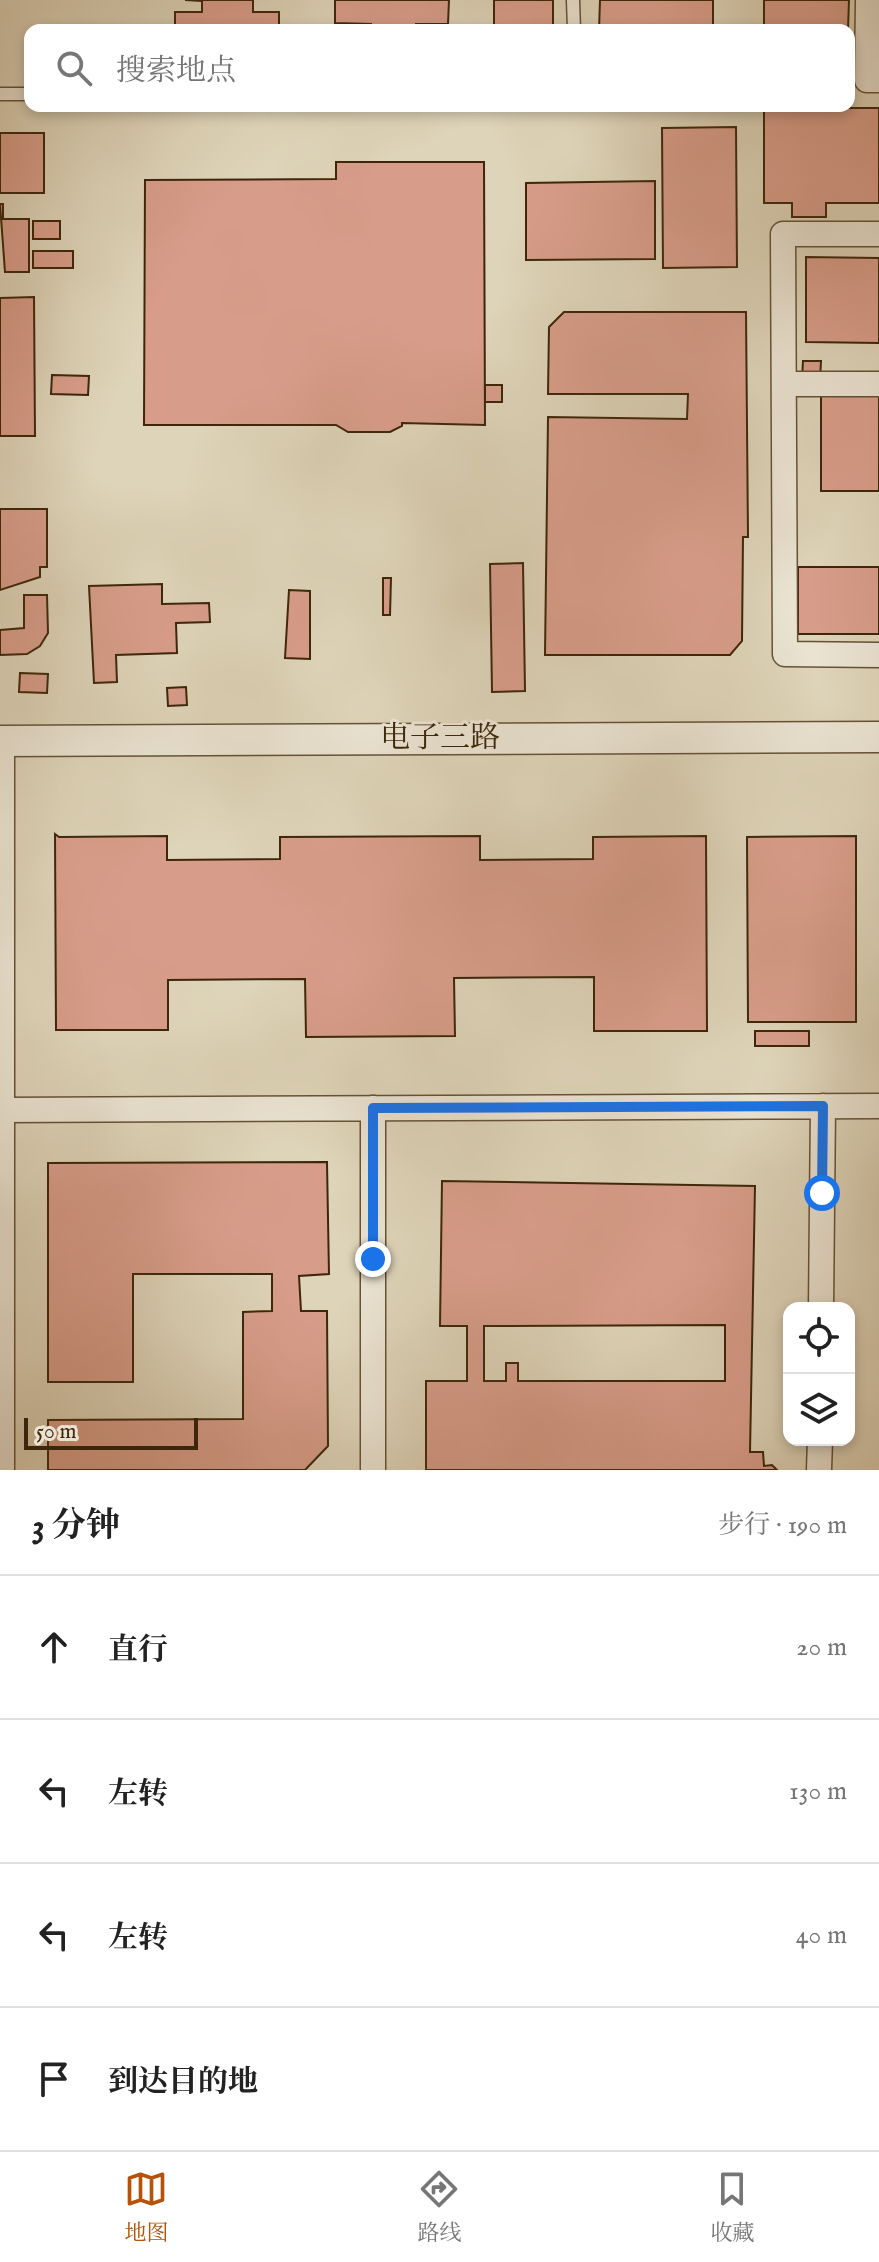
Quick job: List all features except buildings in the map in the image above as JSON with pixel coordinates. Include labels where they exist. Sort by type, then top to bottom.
[{"type":"street","points":[[868,0],[867,80],[879,80]]},
{"type":"street","points":[[879,234],[783,234],[785,654],[879,655]]},
{"type":"street","points":[[784,384],[879,384]]},
{"type":"street","name":"电子三路","points":[[1,741],[879,737]]},
{"type":"street","points":[[1,741],[4,1110],[2,1470]]},
{"type":"street","points":[[821,1302],[823,1106]]},
{"type":"street","points":[[4,1110],[879,1106]]},
{"type":"street","points":[[373,1108],[373,1470]]},
{"type":"street","points":[[819,1470],[820,1446]]},
{"type":"lane","points":[[573,0],[574,24]]},
{"type":"lane","points":[[0,94],[24,94]]},
{"type":"route","points":[[373,1259],[373,1108],[823,1106],[822,1193]]}]
